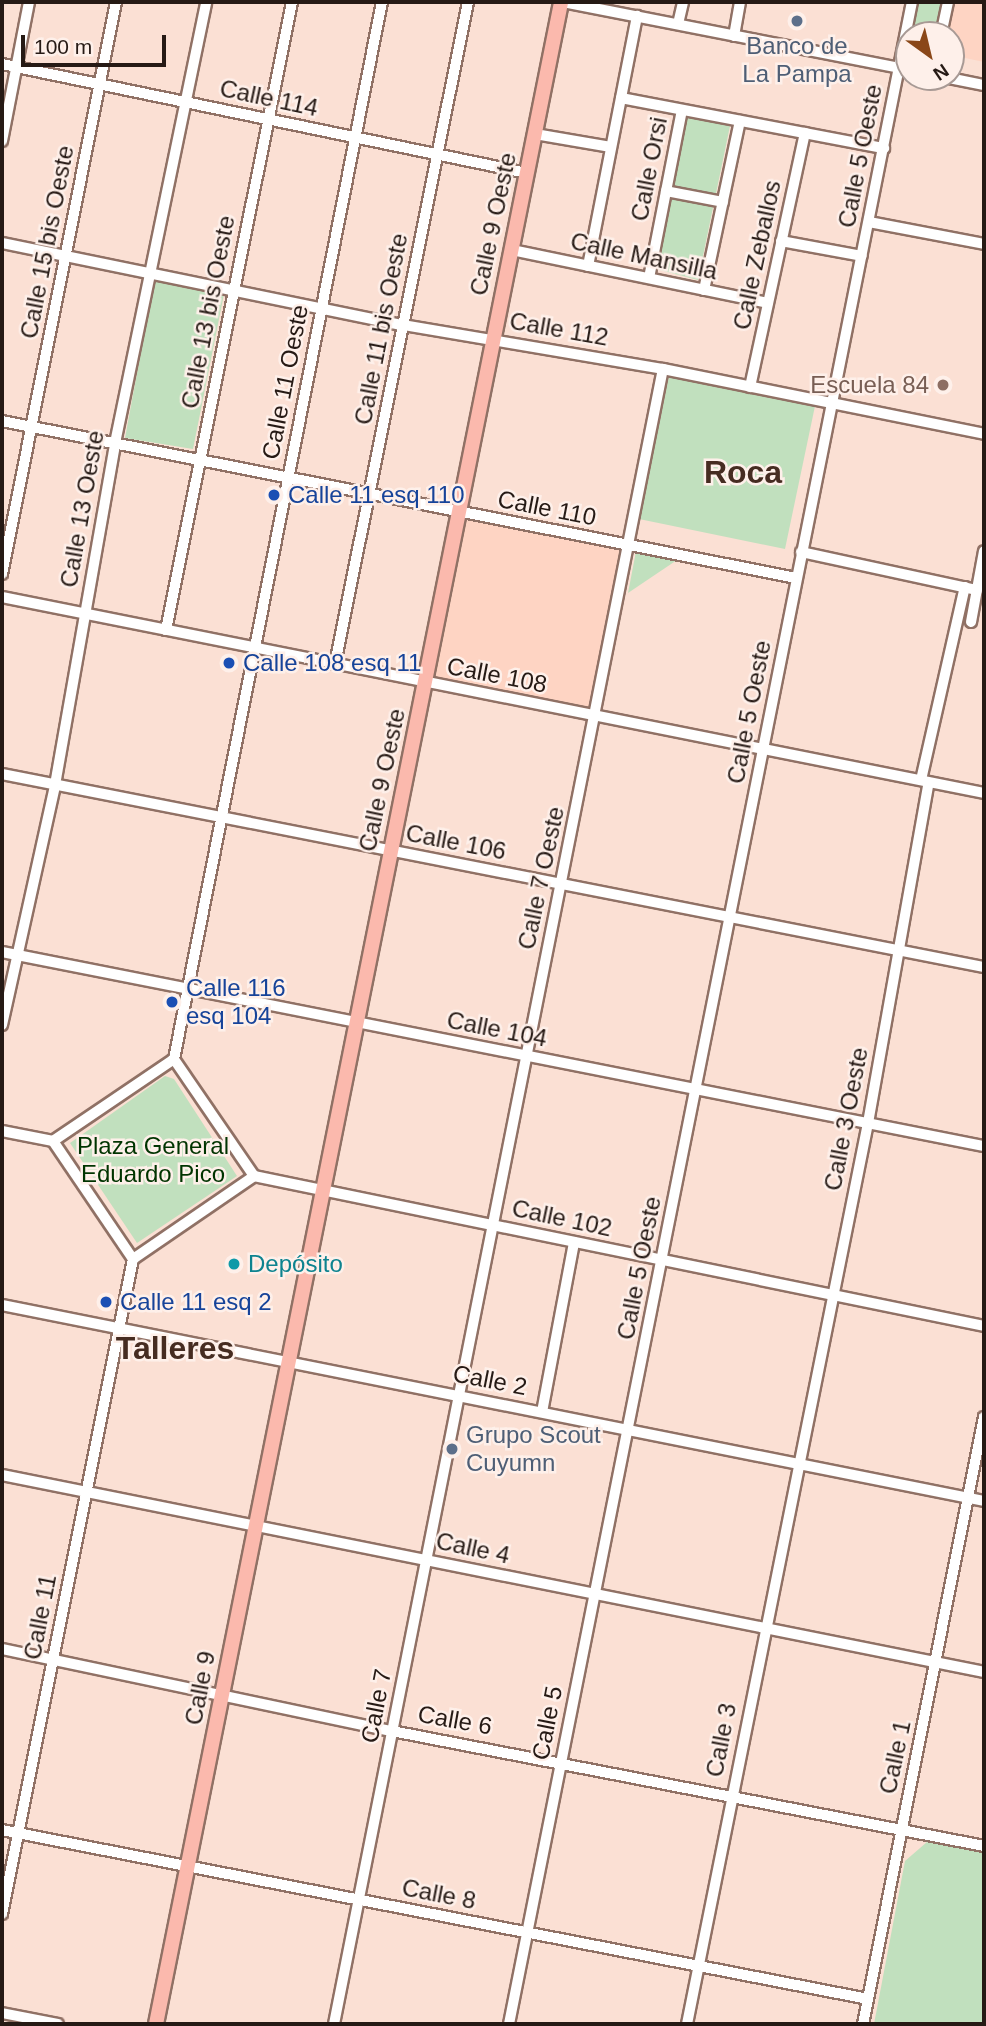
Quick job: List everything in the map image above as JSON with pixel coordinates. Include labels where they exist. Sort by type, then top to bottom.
[{"type":"main road","name":"Calle 9 Oeste","points":[[290,1362],[390,850],[562,2]]},
{"type":"main road","name":"Calle 9","points":[[156,2024],[290,1362]]},
{"type":"street","points":[[2,141],[29,2]]},
{"type":"street","name":"Calle 15 bis Oeste","points":[[2,574],[116,2]]},
{"type":"street","name":"Calle 13 Oeste","points":[[2,1025],[55,785],[115,443],[206,2]]},
{"type":"street","name":"Calle 13 bis Oeste","points":[[166,630],[292,2]]},
{"type":"street","name":"Calle 11 Oeste","points":[[174,1059],[382,2]]},
{"type":"street","name":"Calle 11 bis Oeste","points":[[335,664],[468,2]]},
{"type":"street","points":[[562,2],[586,4],[895,67]]},
{"type":"street","points":[[678,24],[683,2]]},
{"type":"street","points":[[734,36],[740,2]]},
{"type":"street","name":"Calle 5 Oeste","points":[[910,21],[912,2]]},
{"type":"street","points":[[944,21],[948,2]]},
{"type":"street","points":[[588,266],[637,16]]},
{"type":"street","name":"Calle 114","points":[[2,64],[527,173]]},
{"type":"street","points":[[965,81],[984,85]]},
{"type":"street","name":"Calle 5 Oeste","points":[[628,1429],[663,1260],[694,1089],[732,918],[830,403],[898,91]]},
{"type":"street","points":[[621,98],[884,148]]},
{"type":"street","name":"Calle Orsi","points":[[649,278],[682,110]]},
{"type":"street","points":[[704,290],[740,121]]},
{"type":"street","name":"Calle Zeballos","points":[[750,387],[805,133]]},
{"type":"street","points":[[535,134],[611,147]]},
{"type":"street","points":[[666,191],[723,202]]},
{"type":"street","points":[[869,222],[984,244]]},
{"type":"street","points":[[781,241],[862,256]]},
{"type":"street","name":"Calle 112","points":[[2,243],[403,325],[663,369],[984,434]]},
{"type":"street","name":"Calle Mansilla","points":[[512,250],[768,303]]},
{"type":"street","name":"Calle 7 Oeste","points":[[458,1395],[525,1056],[597,716],[663,369]]},
{"type":"street","name":"Calle 110","points":[[2,421],[796,578]]},
{"type":"street","points":[[971,622],[984,551]]},
{"type":"street","points":[[801,552],[977,590]]},
{"type":"street","name":"Calle 3 Oeste","points":[[798,1463],[868,1124],[925,781],[965,587]]},
{"type":"street","name":"Calle 108","points":[[2,597],[984,793]]},
{"type":"street","points":[[958,619],[984,625]]},
{"type":"street","name":"Calle 106","points":[[2,774],[984,967]]},
{"type":"street","name":"Calle 104","points":[[2,952],[984,1146]]},
{"type":"street","points":[[53,1141],[174,1059],[254,1177],[133,1259],[119,1328]]},
{"type":"street","points":[[2,1131],[53,1141],[133,1259]]},
{"type":"street","name":"Calle 102","points":[[254,1177],[984,1326]]},
{"type":"street","points":[[542,1412],[574,1242]]},
{"type":"street","name":"Calle 2","points":[[2,1305],[984,1501]]},
{"type":"street","name":"Calle 11","points":[[2,1914],[119,1328]]},
{"type":"street","name":"Calle 7","points":[[334,2024],[458,1395]]},
{"type":"street","name":"Calle 1","points":[[863,2024],[984,1417]]},
{"type":"street","name":"Calle 5","points":[[509,2024],[628,1429]]},
{"type":"street","name":"Calle 3","points":[[687,2024],[798,1463]]},
{"type":"street","name":"Calle 4","points":[[2,1475],[984,1672]]},
{"type":"street","name":"Calle 6","points":[[2,1649],[222,1693],[392,1731],[561,1760],[732,1798],[984,1846]]},
{"type":"street","name":"Calle 8","points":[[2,1830],[867,1999]]},
{"type":"street","points":[[2,2013],[58,2024]]},
{"type":"shaded area","points":[[953,2],[984,2],[984,62],[965,58],[965,21],[949,21]]},
{"type":"shaded area","points":[[459,512],[630,545],[597,716],[425,682]]},
{"type":"green space","points":[[916,2],[945,2],[940,21],[913,21]]},
{"type":"green space","points":[[687,117],[730,126],[698,280],[656,269]]},
{"type":"green space","points":[[154,281],[224,294],[193,449],[125,438]]},
{"type":"green space","points":[[669,376],[815,406],[785,549],[639,519]]},
{"type":"green space","points":[[637,546],[680,558],[628,593]]},
{"type":"green space","name":"Plaza General Eduardo Pico","points":[[165,1076],[174,1079],[237,1176],[137,1243],[70,1143]]},
{"type":"green space","points":[[927,1842],[984,1853],[984,2024],[874,2024],[905,1861]]},
{"type":"place","name":"Banco de La Pampa","points":[[797,21]]},
{"type":"place","name":"Escuela 84","points":[[943,385]]},
{"type":"place","name":"Calle 11 esq 110","points":[[274,495]]},
{"type":"place","name":"Calle 108 esq 11","points":[[229,663]]},
{"type":"place","name":"Calle 116 esq 104","points":[[172,1002]]},
{"type":"place","name":"Depósito","points":[[234,1264]]},
{"type":"place","name":"Calle 11 esq 2","points":[[106,1302]]},
{"type":"place","name":"Grupo Scout Cuyumn","points":[[452,1449]]},
{"type":"district","name":"Roca","points":[[743,472]]},
{"type":"district","name":"Talleres","points":[[175,1348]]}]
